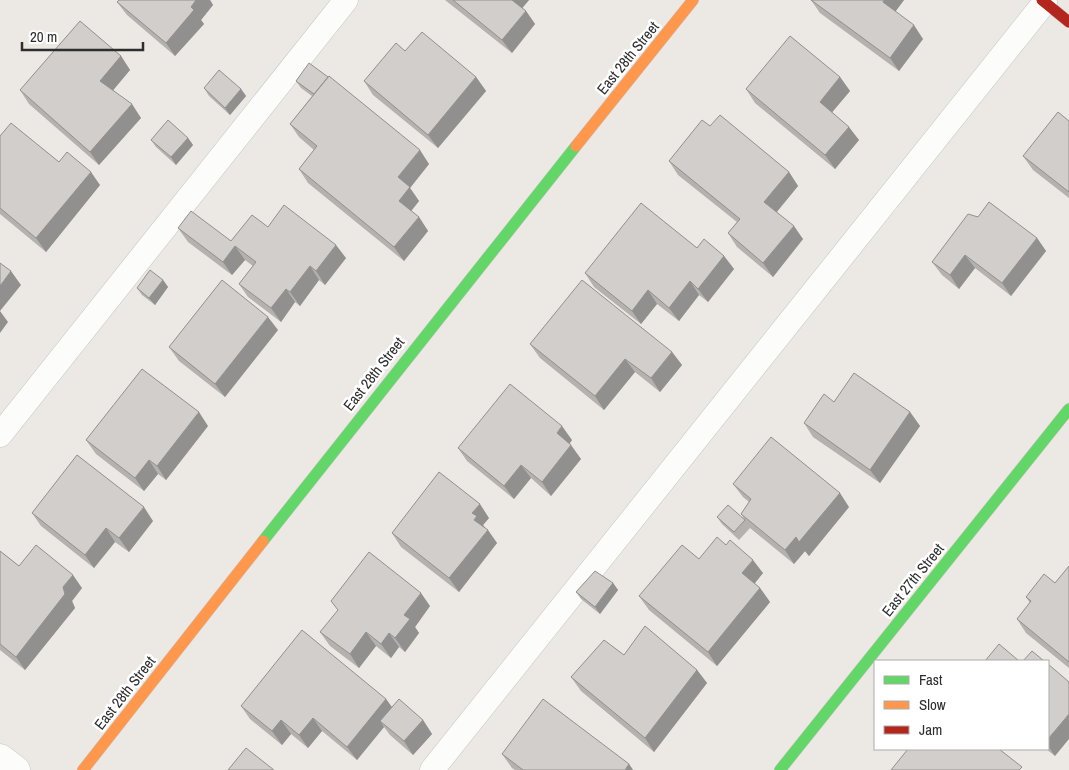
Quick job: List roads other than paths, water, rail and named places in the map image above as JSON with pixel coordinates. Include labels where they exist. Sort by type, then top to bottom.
[{"type":"street","name":"East 28th Street","points":[[84,770],[422,338],[693,0]]},
{"type":"street","points":[[1043,1],[1069,22]]},
{"type":"street","name":"East 27th Street","points":[[780,770],[1069,409]]},
{"type":"street","points":[[0,758],[16,770]]},
{"type":"lane","points":[[0,435],[346,0]]},
{"type":"lane","points":[[432,770],[1043,1]]}]
